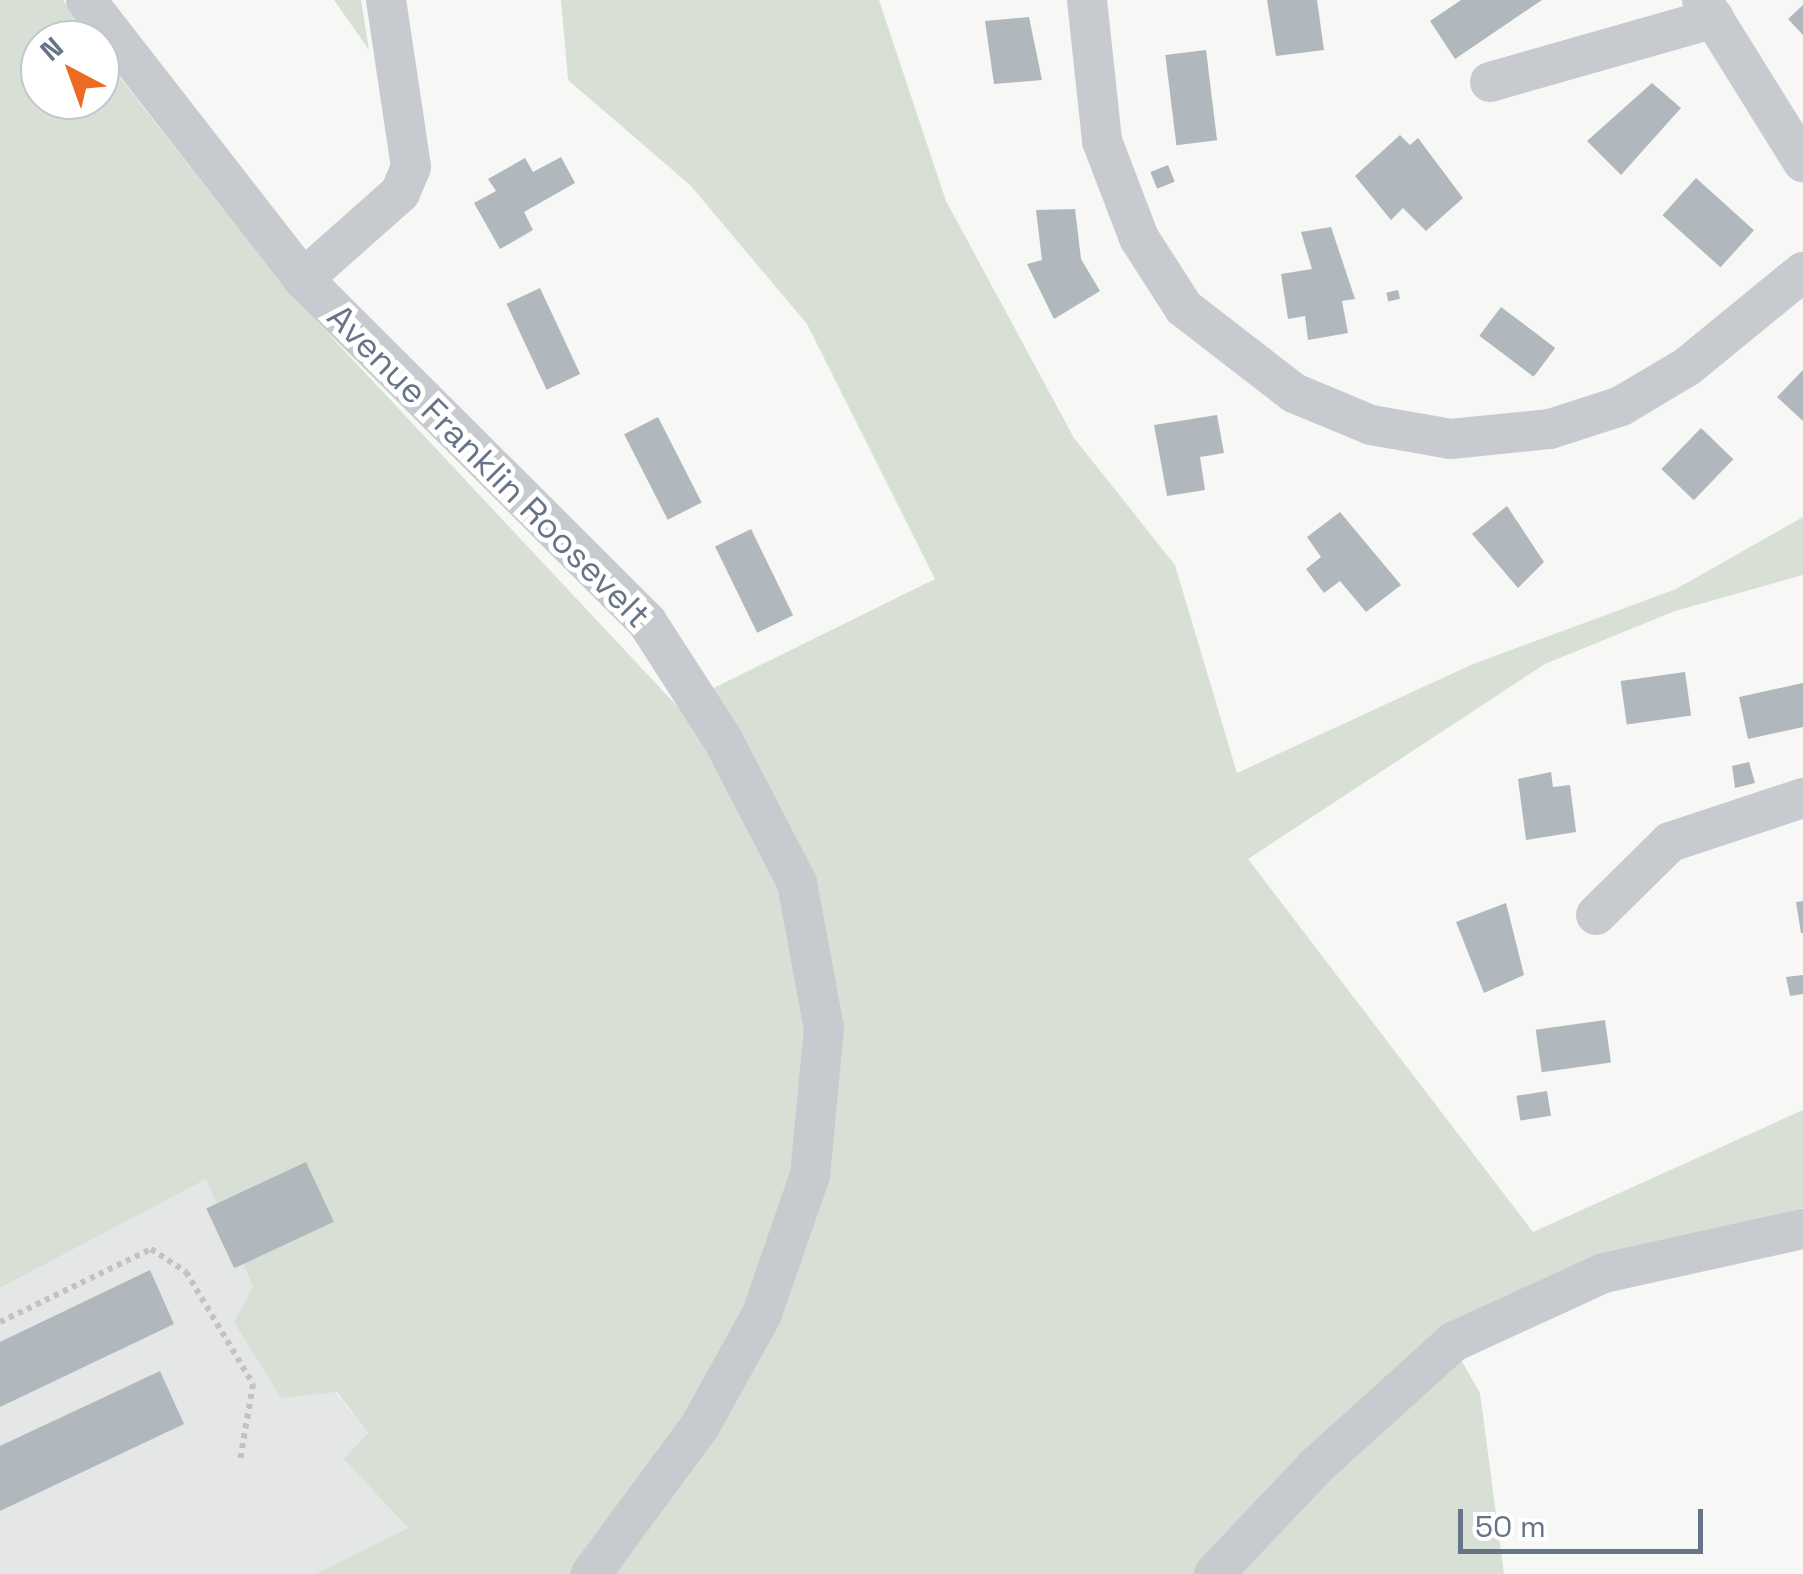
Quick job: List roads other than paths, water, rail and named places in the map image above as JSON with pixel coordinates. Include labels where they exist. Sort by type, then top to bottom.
[{"type":"street","name":"Avenue Franklin Roosevelt","points":[[86,0],[303,278],[647,622],[723,740],[797,883],[824,1028],[810,1175],[744,1346],[624,1540],[591,1574]]},
{"type":"street","points":[[303,278],[400,193],[411,167],[386,0]]},
{"type":"street","points":[[1087,0],[1102,142],[1139,238],[1184,308],[1294,394],[1371,425],[1452,439],[1550,429],[1621,406],[1688,366],[1803,272]]},
{"type":"street","points":[[1490,82],[1708,9],[1803,162]]},
{"type":"street","points":[[1596,915],[1670,842],[1803,798]]},
{"type":"street","points":[[1214,1574],[1316,1466],[1453,1342],[1604,1273],[1803,1229]]}]
